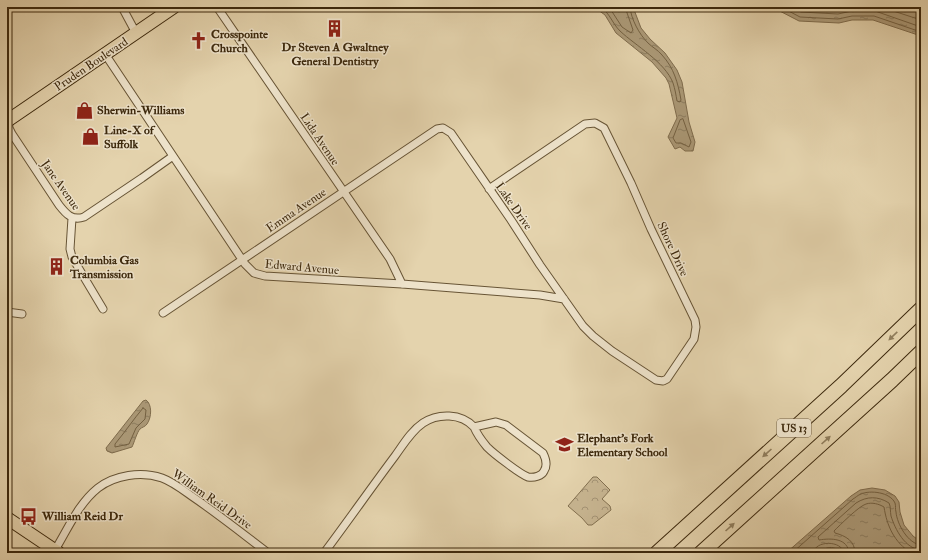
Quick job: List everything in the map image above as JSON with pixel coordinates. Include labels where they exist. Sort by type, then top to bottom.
[{"type":"highway","name":"US 13","points":[[657,553],[841,386],[921,309]]},
{"type":"highway","name":"US 13","points":[[701,553],[921,352]]},
{"type":"main road","name":"Pruden Boulevard","points":[[7,119],[174,7]]},
{"type":"main road","points":[[7,518],[57,552]]},
{"type":"street","points":[[122,7],[136,33]]},
{"type":"street","name":"Lida Avenue","points":[[217,7],[390,259],[402,284]]},
{"type":"street","name":"Edward Avenue","points":[[105,54],[242,260],[251,270],[265,276],[402,284],[564,299]]},
{"type":"street","name":"Jane Avenue","points":[[7,119],[12,134],[59,205],[66,214],[72,218],[70,249],[72,257],[103,309]]},
{"type":"street","name":"Shore Drive","points":[[488,189],[577,128],[591,122],[600,124],[610,138],[695,320],[696,327],[694,340],[667,379],[664,381],[656,380],[612,351],[593,336],[583,326],[564,299]]},
{"type":"street","name":"Emma Avenue","points":[[163,313],[437,129],[443,128]]},
{"type":"street","name":"Lake Drive","points":[[443,128],[451,133],[564,299]]},
{"type":"street","points":[[72,218],[77,219],[84,217],[173,156]]},
{"type":"street","points":[[7,312],[22,314]]},
{"type":"street","points":[[324,553],[416,429],[422,423],[431,418],[448,416],[463,420],[474,427],[478,435],[491,451],[526,475],[533,477],[538,476],[545,470],[547,464],[543,453],[506,425],[496,422],[474,427]]},
{"type":"street","name":"William Reid Drive","points":[[57,552],[81,506],[99,488],[110,481],[122,477],[145,474],[163,478],[172,483],[202,503],[268,553]]},
{"type":"green space","points":[[593,477],[597,477],[610,490],[602,499],[610,506],[611,510],[592,525],[588,525],[568,506]]},
{"type":"water","points":[[594,7],[633,7],[641,28],[665,53],[677,70],[682,82],[689,122],[695,142],[693,151],[685,151],[680,147],[675,149],[668,137],[677,118],[669,84],[666,78],[652,62],[616,33],[605,15]]},
{"type":"water","points":[[772,7],[921,7],[921,36],[873,20],[852,20],[839,23],[799,21]]},
{"type":"water","points":[[146,400],[151,411],[150,418],[146,425],[139,430],[132,447],[112,453],[107,451],[106,448],[143,401]]},
{"type":"water","points":[[872,488],[885,490],[895,496],[899,502],[904,525],[913,536],[921,542],[921,553],[842,553],[830,547],[812,553],[786,553],[851,496],[860,490]]},
{"type":"place","name":"Dr Steven A Gwaltney General Dentistry","points":[[335,28]]},
{"type":"place","name":"Crosspointe Church","points":[[198,41]]},
{"type":"place","name":"Sherwin-Williams","points":[[84,110]]},
{"type":"place","name":"Line-X of Suffolk","points":[[91,137]]},
{"type":"place","name":"Columbia Gas Transmission","points":[[57,267]]},
{"type":"place","name":"Elephant's Fork Elementary School","points":[[564,445]]},
{"type":"place","name":"William Reid Dr","points":[[29,516]]}]
